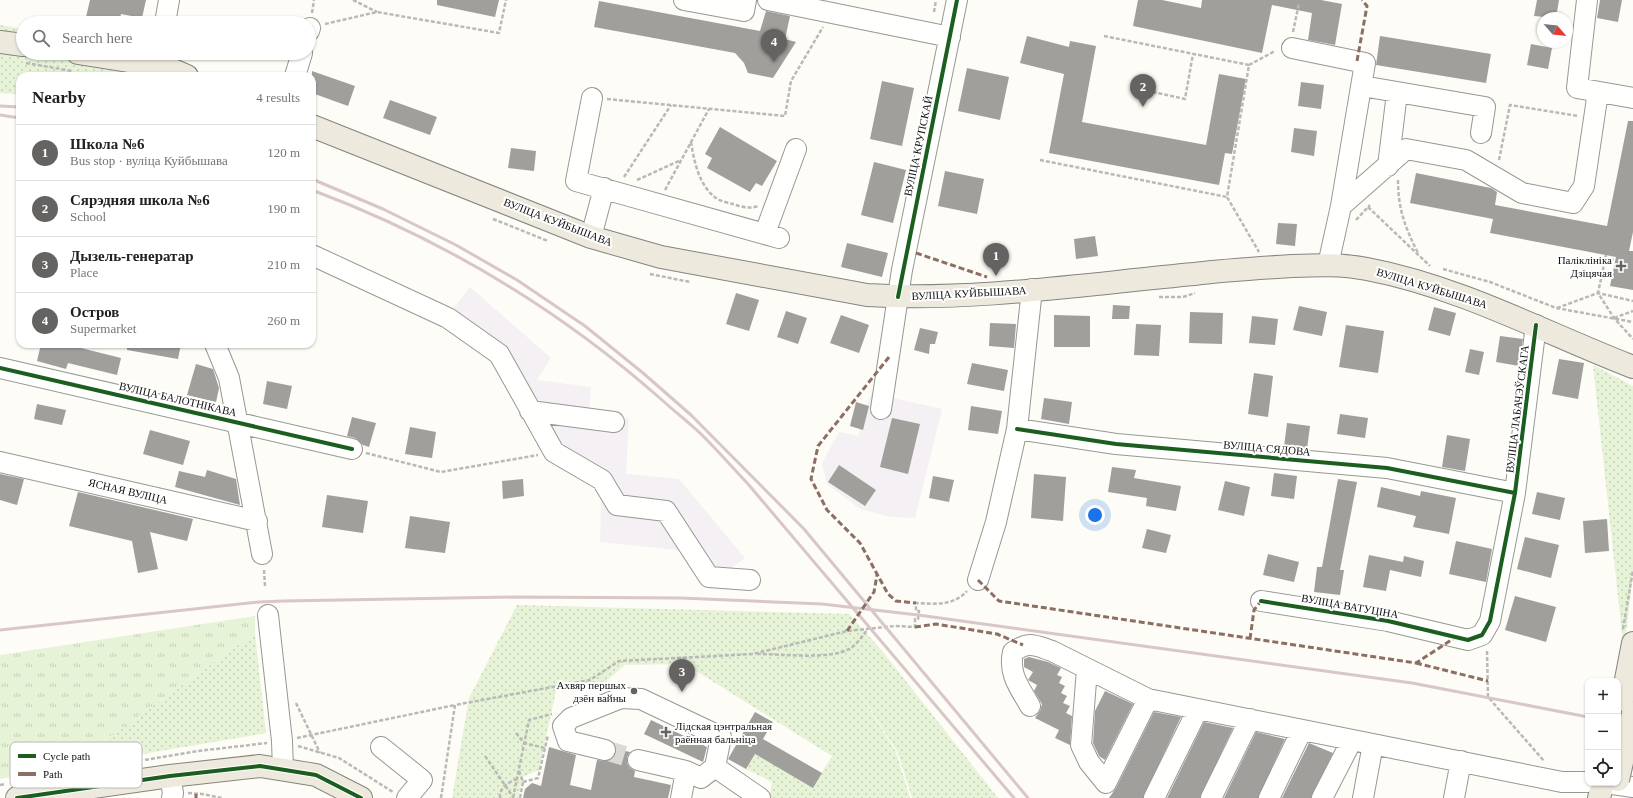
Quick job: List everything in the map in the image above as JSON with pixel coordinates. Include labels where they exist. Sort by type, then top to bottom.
[{"type":"main road","points":[[0,42],[16,50]]},
{"type":"main road","points":[[76,62],[176,69]]},
{"type":"main road","name":"ВУЛІЦА КУЙБЫШАВА","points":[[316,128],[591,237],[661,257],[867,295],[898,297],[1032,289],[1244,268],[1328,265],[1366,268],[1402,277],[1490,306],[1536,325],[1597,354],[1633,367]]},
{"type":"main road","points":[[1597,354],[1633,351]]},
{"type":"main road","points":[[1619,714],[1627,640]]},
{"type":"main road","points":[[1621,767],[1633,713]]},
{"type":"main road","points":[[142,781],[170,776],[260,766],[316,775],[361,798]]},
{"type":"main road","points":[[1599,798],[1604,786]]},
{"type":"main road","points":[[1613,798],[1616,786]]},
{"type":"main road","points":[[17,798],[70,794],[103,788]]},
{"type":"street","points":[[166,16],[169,0]]},
{"type":"street","points":[[684,0],[744,12],[746,0]]},
{"type":"street","points":[[768,0],[950,37]]},
{"type":"street","name":"ВУЛІЦА КРУПСКАЙ","points":[[881,409],[898,297],[957,0]]},
{"type":"street","points":[[1587,0],[1577,88],[1633,98]]},
{"type":"street","points":[[1292,48],[1365,63],[1341,206],[1328,265]]},
{"type":"street","points":[[296,72],[300,60]]},
{"type":"street","points":[[1362,86],[1485,107],[1482,133]]},
{"type":"street","points":[[1341,206],[1390,173],[1406,149],[1466,160],[1522,193],[1573,203],[1584,186],[1598,92]]},
{"type":"street","points":[[1390,173],[1397,93]]},
{"type":"street","points":[[592,98],[576,181],[772,235],[778,197],[796,149]]},
{"type":"street","points":[[591,237],[609,189]]},
{"type":"street","points":[[316,257],[448,318],[499,354],[554,452],[602,480],[617,505],[666,511],[709,577],[750,580]]},
{"type":"street","points":[[978,580],[996,522],[1017,429],[1032,289]]},
{"type":"street","name":"ВУЛІЦА ЛАБАЧЭЎСКАГА","points":[[1485,632],[1515,493],[1536,325]]},
{"type":"street","points":[[217,348],[229,378],[257,520],[262,554]]},
{"type":"street","name":"ВУЛІЦА БАЛОТНІКАВА","points":[[0,368],[352,449]]},
{"type":"street","points":[[530,411],[614,422]]},
{"type":"street","name":"ВУЛІЦА СЯДОВА","points":[[1017,429],[1116,444],[1387,468],[1515,493]]},
{"type":"street","name":"ЯСНАЯ ВУЛІЦА","points":[[0,462],[257,520]]},
{"type":"street","name":"ВУЛІЦА ВАТУЦІНА","points":[[1261,601],[1388,621],[1468,640],[1485,632]]},
{"type":"street","points":[[268,615],[282,742],[283,769]]},
{"type":"street","points":[[1030,706],[1012,673],[1010,664],[1012,652],[1023,645],[1037,646],[1052,651],[1148,699],[1562,782],[1585,782]]},
{"type":"street","points":[[1087,669],[1081,745],[1089,762],[1106,783],[1148,699]]},
{"type":"street","points":[[605,750],[568,741],[563,726],[571,718],[621,698],[641,699],[721,737],[715,767],[701,778],[686,771],[638,760]]},
{"type":"street","points":[[1154,798],[1198,709]]},
{"type":"street","points":[[1211,798],[1250,719]]},
{"type":"street","points":[[1269,798],[1302,730]]},
{"type":"street","points":[[1322,798],[1352,740]]},
{"type":"street","points":[[1363,798],[1373,744]]},
{"type":"street","points":[[381,747],[422,780],[402,796]]},
{"type":"street","points":[[1454,798],[1461,761]]},
{"type":"street","points":[[715,767],[760,798]]},
{"type":"street","points":[[681,798],[686,771]]},
{"type":"street","points":[[170,776],[173,793],[172,798]]},
{"type":"street","points":[[1621,785],[1633,787]]},
{"type":"path","points":[[353,0],[378,12],[499,33],[506,0]]},
{"type":"path","points":[[934,12],[936,0]]},
{"type":"path","points":[[316,28],[378,12]]},
{"type":"path","points":[[592,98],[786,116],[791,81],[832,13]]},
{"type":"path","points":[[1104,36],[1249,65],[1227,197],[1260,254]]},
{"type":"path","points":[[1135,88],[1185,99],[1193,54]]},
{"type":"path","points":[[63,60],[76,62]]},
{"type":"path","points":[[609,189],[671,105]]},
{"type":"path","points":[[1496,177],[1510,105],[1594,118]]},
{"type":"path","points":[[658,203],[709,108]]},
{"type":"path","points":[[691,142],[695,164],[704,184],[716,198],[738,206],[752,208],[778,197]]},
{"type":"path","points":[[609,189],[681,160]]},
{"type":"path","points":[[1040,160],[1227,197]]},
{"type":"path","points":[[1390,173],[1397,176],[1398,201],[1404,224],[1418,254]]},
{"type":"path","points":[[1353,223],[1373,202]]},
{"type":"path","points":[[1368,207],[1430,266]]},
{"type":"path","points":[[1606,255],[1598,292],[1614,318],[1633,339]]},
{"type":"path","points":[[1605,260],[1612,261],[1613,256]]},
{"type":"path","points":[[1419,262],[1490,282],[1556,308],[1633,322]]},
{"type":"path","points":[[1556,308],[1598,292],[1633,301]]},
{"type":"path","points":[[1614,318],[1633,311]]},
{"type":"path","points":[[352,449],[441,472],[554,452]]},
{"type":"path","points":[[1627,640],[1633,570]]},
{"type":"path","points":[[753,654],[847,631],[895,626],[914,627],[915,619],[918,619],[919,611],[916,611],[916,603],[943,604],[960,598],[978,580]]},
{"type":"path","points":[[282,742],[455,705],[590,680],[619,662],[753,654],[834,655],[850,649],[860,640],[868,629]]},
{"type":"path","points":[[1485,632],[1488,697],[1562,782]]},
{"type":"path","points":[[441,798],[455,705]]},
{"type":"path","points":[[523,782],[538,778],[549,733],[563,726]]},
{"type":"path","points":[[516,733],[524,743],[545,748]]},
{"type":"path","points":[[282,742],[339,758],[402,796]]},
{"type":"path","points":[[485,756],[513,797],[512,798]]},
{"type":"path","points":[[518,771],[523,782],[520,798]]},
{"type":"path","points":[[500,798],[500,794],[505,785],[517,779]]},
{"type":"shaded area","points":[[470,287],[551,358],[537,380],[591,387],[589,415],[629,418],[626,474],[679,479],[745,558],[712,582],[686,551],[600,542],[602,468],[558,446],[516,363],[452,310]]},
{"type":"shaded area","points":[[871,393],[942,409],[915,518],[891,517],[860,509],[827,484],[822,463],[839,432],[858,436]]},
{"type":"green space","points":[[0,25],[16,28],[16,60],[153,60],[151,72],[16,72],[16,94],[0,93]]},
{"type":"green space","points":[[1593,365],[1633,386],[1633,574],[1624,652]]},
{"type":"green space","points":[[517,605],[849,614],[883,652],[998,798],[912,798],[898,753],[849,676],[896,752],[910,798],[769,798],[772,782],[746,769],[755,754],[813,787],[832,756],[685,664],[625,665],[604,683],[556,691],[539,770],[523,777],[518,798],[452,798],[469,698]]},
{"type":"green space","points":[[255,616],[255,633],[102,742],[10,742],[10,777],[0,779],[0,655]]},
{"type":"green space","points":[[255,633],[266,733],[142,754],[142,742],[102,742]]},
{"type":"building","points":[[90,0],[146,0],[142,16],[121,14],[121,16],[86,16]]},
{"type":"building","points":[[437,0],[499,0],[495,17],[437,5]]},
{"type":"building","points":[[1138,0],[1162,0],[1201,8],[1202,0],[1273,0],[1262,53],[1133,26]]},
{"type":"building","points":[[1273,0],[1321,0],[1342,4],[1335,45],[1308,40],[1312,13],[1272,5]]},
{"type":"building","points":[[1537,0],[1559,0],[1557,12],[1537,12],[1537,16],[1534,16]]},
{"type":"building","points":[[1600,0],[1622,0],[1618,22],[1597,18]]},
{"type":"building","points":[[599,1],[760,31],[766,11],[790,16],[785,39],[796,42],[773,78],[748,73],[744,63],[735,53],[594,27]]},
{"type":"building","points":[[1027,36],[1069,47],[1070,41],[1096,46],[1082,122],[1206,145],[1219,74],[1246,79],[1232,154],[1225,153],[1219,185],[1049,153],[1064,74],[1020,63]]},
{"type":"building","points":[[1380,36],[1491,54],[1486,83],[1376,65]]},
{"type":"building","points":[[1531,44],[1537,45],[1537,48],[1552,48],[1548,69],[1527,65]]},
{"type":"building","points":[[967,68],[1009,77],[1000,120],[958,111]]},
{"type":"building","points":[[316,72],[355,86],[348,106],[316,94]]},
{"type":"building","points":[[882,81],[914,88],[902,146],[870,139]]},
{"type":"building","points":[[1301,82],[1324,85],[1321,109],[1298,106]]},
{"type":"building","points":[[390,100],[437,117],[430,135],[383,118]]},
{"type":"building","points":[[1628,121],[1633,121],[1633,232],[1629,251],[1633,251],[1633,290],[1610,286],[1616,257],[1490,233],[1493,219],[1410,203],[1416,173],[1491,188],[1497,192],[1495,205],[1607,226]]},
{"type":"building","points":[[720,127],[777,161],[762,186],[756,183],[750,192],[707,168],[712,158],[705,154]]},
{"type":"building","points":[[1294,128],[1317,131],[1314,156],[1291,152]]},
{"type":"building","points":[[511,148],[536,151],[534,171],[508,168]]},
{"type":"building","points":[[874,162],[906,170],[893,223],[861,215]]},
{"type":"building","points":[[945,171],[984,179],[977,214],[938,206]]},
{"type":"building","points":[[1278,223],[1297,224],[1295,246],[1276,244]]},
{"type":"building","points":[[1095,236],[1098,256],[1076,259],[1074,239]]},
{"type":"building","points":[[847,243],[888,253],[882,277],[841,267]]},
{"type":"building","points":[[736,293],[759,300],[749,331],[726,324]]},
{"type":"building","points":[[1113,305],[1130,306],[1129,319],[1112,319]]},
{"type":"building","points":[[1299,306],[1327,312],[1322,336],[1293,330]]},
{"type":"building","points":[[1434,307],[1456,313],[1450,336],[1428,330]]},
{"type":"building","points":[[786,311],[807,318],[798,344],[777,337]]},
{"type":"building","points":[[1190,312],[1223,313],[1222,344],[1189,343]]},
{"type":"building","points":[[841,315],[869,325],[859,353],[830,343]]},
{"type":"building","points":[[1054,315],[1090,316],[1090,347],[1054,347]]},
{"type":"building","points":[[1252,316],[1278,319],[1275,345],[1249,343]]},
{"type":"building","points":[[990,323],[1016,324],[1014,348],[989,346]]},
{"type":"building","points":[[1136,324],[1161,325],[1159,356],[1134,355]]},
{"type":"building","points":[[1346,325],[1384,331],[1378,373],[1339,367]]},
{"type":"building","points":[[920,328],[938,332],[935,344],[930,344],[929,354],[914,350]]},
{"type":"building","points":[[1500,336],[1523,339],[1519,366],[1496,362]]},
{"type":"building","points":[[40,348],[81,348],[121,358],[117,375],[68,363],[66,369],[37,361]]},
{"type":"building","points":[[127,348],[180,348],[178,359],[127,350]]},
{"type":"building","points":[[1470,349],[1484,352],[1479,375],[1465,372]]},
{"type":"building","points":[[1559,359],[1584,363],[1578,399],[1552,394]]},
{"type":"building","points":[[972,363],[1008,370],[1004,391],[967,384]]},
{"type":"building","points":[[196,364],[213,369],[219,388],[216,402],[187,395]]},
{"type":"building","points":[[1254,373],[1273,376],[1268,417],[1248,414]]},
{"type":"building","points":[[267,381],[292,386],[287,409],[263,404]]},
{"type":"building","points":[[1044,398],[1072,402],[1069,424],[1041,419]]},
{"type":"building","points":[[856,402],[869,406],[863,430],[850,426]]},
{"type":"building","points":[[37,404],[66,410],[62,425],[34,419]]},
{"type":"building","points":[[971,406],[1002,411],[998,434],[968,430]]},
{"type":"building","points":[[1340,414],[1368,418],[1365,438],[1337,434]]},
{"type":"building","points":[[352,417],[376,423],[369,447],[363,445],[355,438],[347,436]]},
{"type":"building","points":[[892,418],[920,424],[908,474],[880,467]]},
{"type":"building","points":[[1287,423],[1310,426],[1307,449],[1284,447]]},
{"type":"building","points":[[410,427],[436,432],[432,458],[405,454]]},
{"type":"building","points":[[150,430],[190,441],[183,465],[143,454]]},
{"type":"building","points":[[1447,435],[1470,439],[1465,471],[1442,467]]},
{"type":"building","points":[[839,465],[876,490],[865,506],[828,482]]},
{"type":"building","points":[[1112,467],[1136,470],[1134,478],[1181,486],[1176,511],[1146,506],[1147,498],[1108,492]]},
{"type":"building","points":[[207,470],[236,479],[240,505],[175,487],[179,471],[205,477]]},
{"type":"building","points":[[1274,473],[1297,476],[1294,499],[1271,496]]},
{"type":"building","points":[[0,474],[24,479],[17,505],[0,500]]},
{"type":"building","points":[[1034,474],[1066,477],[1063,521],[1031,518]]},
{"type":"building","points":[[933,476],[954,480],[949,502],[929,498]]},
{"type":"building","points":[[523,479],[524,496],[503,499],[502,481]]},
{"type":"building","points":[[1338,479],[1357,482],[1340,570],[1344,570],[1340,595],[1314,592],[1317,567],[1322,567]]},
{"type":"building","points":[[1225,481],[1250,487],[1244,516],[1218,510]]},
{"type":"building","points":[[1381,487],[1420,496],[1421,491],[1456,498],[1449,534],[1413,527],[1416,516],[1377,507]]},
{"type":"building","points":[[78,492],[193,519],[187,541],[150,532],[158,569],[138,573],[132,541],[69,526]]},
{"type":"building","points":[[1537,492],[1565,498],[1560,520],[1532,514]]},
{"type":"building","points":[[327,495],[368,501],[363,533],[322,527]]},
{"type":"building","points":[[410,516],[450,522],[445,553],[405,548]]},
{"type":"building","points":[[1607,519],[1609,551],[1585,553],[1583,521]]},
{"type":"building","points":[[1147,529],[1171,535],[1166,553],[1142,548]]},
{"type":"building","points":[[1525,537],[1559,545],[1551,578],[1517,569]]},
{"type":"building","points":[[1456,541],[1492,549],[1486,582],[1449,574]]},
{"type":"building","points":[[1268,554],[1299,562],[1294,582],[1263,575]]},
{"type":"building","points":[[1369,555],[1403,562],[1404,556],[1424,561],[1421,577],[1390,570],[1386,591],[1363,587]]},
{"type":"building","points":[[1515,596],[1556,607],[1546,642],[1505,630]]},
{"type":"building","points":[[1029,657],[1048,662],[1061,668],[1057,675],[1062,677],[1059,683],[1065,686],[1061,693],[1067,696],[1063,703],[1070,706],[1066,713],[1072,716],[1070,745],[1055,738],[1059,730],[1035,718],[1040,711],[1042,704],[1034,691],[1037,685],[1028,680],[1033,672],[1024,667],[1024,659]]},
{"type":"building","points":[[1105,691],[1133,704],[1105,760],[1099,756],[1093,743],[1095,711]]},
{"type":"building","points":[[755,712],[773,722],[763,739],[822,773],[813,788],[755,754],[746,769],[728,759]]},
{"type":"building","points":[[1154,712],[1181,717],[1143,798],[1109,798],[1116,788]]},
{"type":"building","points":[[651,720],[707,747],[703,762],[644,734]]},
{"type":"building","points":[[1204,722],[1233,728],[1200,798],[1167,798]]},
{"type":"building","points":[[1256,732],[1285,739],[1258,798],[1224,798]]},
{"type":"building","points":[[1309,743],[1333,753],[1311,798],[1282,798]]},
{"type":"building","points":[[549,747],[576,755],[570,785],[591,790],[597,760],[609,761],[614,758],[616,749],[630,752],[627,757],[627,763],[630,768],[635,771],[634,777],[671,785],[668,798],[523,798],[525,789],[532,783],[541,786]]},
{"type":"tunnel","points":[[605,750],[638,760]]},
{"type":"railway","points":[[0,106],[16,107]]},
{"type":"railway","points":[[0,115],[16,117]]},
{"type":"railway","points":[[316,181],[383,209],[456,245],[517,280],[585,326],[643,373],[691,415],[804,529],[1028,798]]},
{"type":"railway","points":[[316,192],[360,209],[406,230],[452,254],[540,306],[623,367],[688,422],[748,484],[1014,798]]},
{"type":"railway","points":[[0,630],[259,602],[284,601],[516,597],[681,598],[822,604],[918,615],[1412,683],[1585,716]]},
{"type":"railway","points":[[1621,724],[1633,726]]},
{"type":"marked path","points":[[1357,61],[1367,6],[1362,0]]},
{"type":"marked path","points":[[916,253],[987,277]]},
{"type":"marked path","points":[[889,357],[818,446],[811,479],[827,510],[860,543],[888,594],[896,601],[916,603]]},
{"type":"marked path","points":[[847,631],[874,592],[877,575]]},
{"type":"marked path","points":[[978,580],[999,601],[1416,663],[1456,637]]},
{"type":"marked path","points":[[1250,639],[1254,610],[1261,601]]},
{"type":"marked path","points":[[915,627],[936,624],[997,634],[1023,645]]},
{"type":"marked path","points":[[1416,663],[1488,681]]},
{"type":"cycle path","points":[[898,297],[957,0]]},
{"type":"cycle path","points":[[1261,601],[1388,621],[1468,640],[1482,635],[1490,621],[1515,493],[1536,325]]},
{"type":"cycle path","points":[[0,368],[352,449]]},
{"type":"cycle path","points":[[1017,429],[1116,444],[1387,468],[1515,493]]},
{"type":"cycle path","points":[[142,780],[260,766],[316,775],[361,798]]},
{"type":"cycle path","points":[[17,798],[87,788]]},
{"type":"place","name":"Остров","points":[[774,62]]},
{"type":"place","name":"Сярэдняя школа №6","points":[[1143,107]]},
{"type":"place","name":"Паліклініка Дзіцячая","points":[[1621,266]]},
{"type":"place","name":"Школа №6","points":[[996,276]]},
{"type":"place","name":"Ахвяр першых дзён вайны","points":[[634,691]]},
{"type":"place","name":"Дызель-генератар","points":[[682,692]]},
{"type":"place","name":"Лідская цэнтральная раённая бальніца","points":[[666,732]]}]
